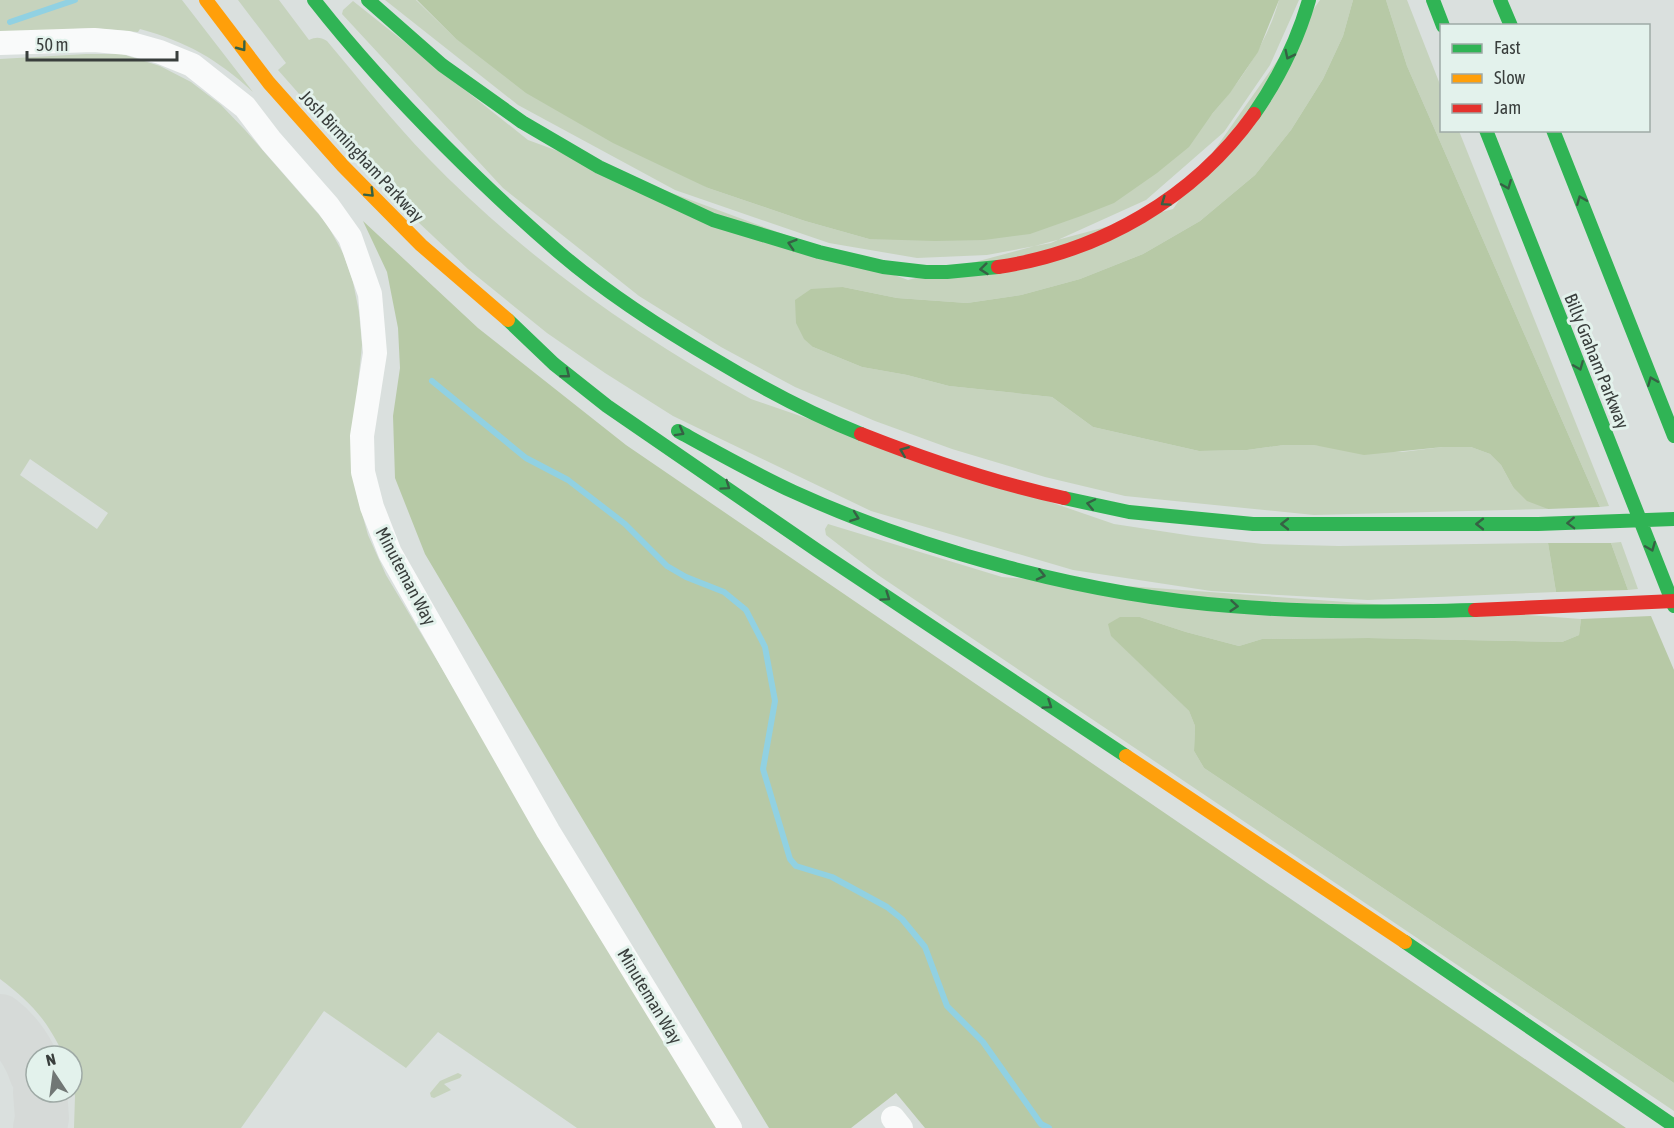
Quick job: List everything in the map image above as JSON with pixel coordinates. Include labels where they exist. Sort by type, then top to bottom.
[{"type":"main road","name":"Josh Birmingham Parkway","points":[[206,0],[269,83],[343,166],[421,244],[508,320]]},
{"type":"main road","points":[[314,0],[406,107],[482,183],[562,255],[631,307],[758,386],[834,423],[914,455],[1035,492],[1129,512],[1253,524],[1538,524],[1674,519]]},
{"type":"main road","points":[[368,0],[452,73],[511,116],[613,174],[714,220],[816,252],[906,269],[945,272],[1022,264],[1058,254],[1132,224],[1173,196],[1220,155],[1250,120],[1291,52],[1309,0]]},
{"type":"main road","points":[[1433,0],[1442,24]]},
{"type":"main road","points":[[1500,0],[1509,24]]},
{"type":"main road","name":"Billy Graham Parkway","points":[[1487,132],[1674,604]]},
{"type":"main road","points":[[1554,132],[1674,436]]},
{"type":"main road","points":[[508,320],[592,376]]},
{"type":"main road","points":[[508,320],[554,364],[607,406],[818,551],[1442,967],[1674,1126]]},
{"type":"main road","points":[[663,422],[748,468],[833,509],[940,547],[1003,566],[1074,583],[1140,595],[1285,610],[1368,612],[1674,604]]},
{"type":"street","name":"Minuteman Way","points":[[0,43],[94,40],[128,43],[160,52],[192,65],[244,107],[328,206],[350,237],[370,294],[375,353],[362,436],[363,472],[372,507],[390,553],[548,831],[730,1128]]},
{"type":"green space","points":[[0,0],[182,0],[253,92],[227,70],[201,53],[140,29],[138,32],[92,28],[0,33]]},
{"type":"green space","points":[[238,0],[279,0],[309,40],[318,38],[327,41],[428,158],[464,194],[540,260],[664,348],[751,399],[1114,524],[1263,544],[1339,546],[1548,543],[1556,592],[1368,600],[1211,591],[1073,570],[871,511],[673,416],[547,333],[468,269],[383,189],[278,70],[286,63]]},
{"type":"green space","points":[[385,0],[416,0],[455,38],[708,188],[805,221],[869,239],[1212,114],[1252,61],[1268,31],[1279,0],[1299,0],[1270,65],[1224,132],[1146,200],[1051,243],[987,255],[917,258],[829,243],[675,190],[518,105]]},
{"type":"green space","points":[[417,0],[1279,0],[1258,52],[1230,93],[1189,147],[1157,173],[1114,203],[1030,234],[984,240],[935,241],[869,239],[805,221],[708,188],[613,143],[526,93],[455,38]]},
{"type":"green space","points":[[1320,0],[1353,0],[1343,36],[1323,79],[1291,130],[1255,175],[1200,221],[1143,254],[1080,279],[1021,295],[967,303],[897,298],[843,287],[813,347],[862,367],[949,386],[1052,397],[1093,427],[1199,451],[1247,450],[1284,445],[1402,452],[1443,447],[1471,447],[1490,454],[1501,465],[1513,487],[1548,509],[1314,515],[1125,496],[1045,477],[952,449],[875,421],[795,387],[721,347],[639,296],[503,188],[342,14],[343,10],[353,1],[528,140],[908,280],[1173,209]]},
{"type":"green space","points":[[1353,0],[1386,0],[1407,66],[1600,507],[1548,509],[1527,501],[1513,487],[1501,465],[1490,454],[1471,447],[1443,447],[1364,455],[1314,445],[1199,451],[1093,427],[1052,397],[949,386],[862,367],[813,347],[804,339],[796,323],[795,300],[811,289],[843,287],[897,298],[967,303],[1021,295],[1080,279],[1143,254],[1200,221],[1255,175],[1291,130],[1323,79],[1343,36]]},
{"type":"green space","points":[[1386,0],[1407,0],[1440,84],[1440,132],[1459,132],[1609,506],[1600,507],[1407,66]]},
{"type":"green space","points":[[122,54],[160,66],[191,82],[221,105],[327,224],[344,255],[353,282],[359,312],[362,345],[352,442],[356,492],[368,535],[386,575],[717,1128],[577,1128],[438,1032],[406,1068],[324,1011],[241,1128],[74,1128],[75,1104],[84,1104],[84,1044],[58,1044],[38,1013],[0,979],[0,59]],"holes":[[[30,459],[108,513],[97,529],[20,475]]]},
{"type":"green space","points":[[363,221],[478,328],[626,445],[1626,1128],[925,1128],[896,1093],[851,1128],[769,1128],[425,554],[395,478],[393,416],[400,368],[398,328],[387,272]]},
{"type":"green space","points":[[828,524],[1002,577],[1581,619],[1579,635],[1562,642],[1368,638],[1262,639],[1239,646],[1140,617],[1112,636],[1189,711],[1195,726],[1194,751],[1204,768],[1674,1083],[1674,1111],[878,575],[826,535],[825,529]]},
{"type":"green space","points":[[1621,542],[1638,589],[1628,590],[1611,543]]},
{"type":"green space","points":[[1548,543],[1611,543],[1628,590],[1556,592]]},
{"type":"green space","points":[[1651,616],[1674,670],[1674,1083],[1204,768],[1194,751],[1195,726],[1189,711],[1111,636],[1108,624],[1120,617],[1140,617],[1239,646],[1262,639],[1368,638],[1562,642],[1579,635],[1581,619]]},
{"type":"green space","points":[[458,1073],[462,1075],[460,1078],[444,1084],[451,1090],[434,1098],[431,1097],[430,1093],[440,1081]]},
{"type":"waterway","points":[[10,22],[75,0]]},
{"type":"waterway","points":[[432,381],[526,458],[568,480],[625,524],[667,566],[686,577],[724,592],[746,610],[765,647],[775,701],[763,769],[790,859],[796,866],[832,877],[887,907],[902,919],[925,947],[947,1006],[983,1042],[1041,1124],[1049,1128]]},
{"type":"taxiway","points":[[0,1021],[24,1048]]},
{"type":"taxiway","points":[[40,1128],[41,1104]]},
{"type":"traffic: fast","points":[[314,0],[393,93],[459,160],[579,269],[637,311],[736,372],[806,410],[861,434]]},
{"type":"traffic: fast","points":[[368,0],[442,65],[522,122],[599,167],[713,220],[819,252],[883,267],[926,272],[998,267]]},
{"type":"traffic: fast","points":[[1254,114],[1286,59],[1309,0]]},
{"type":"traffic: fast","points":[[1433,0],[1442,24]]},
{"type":"traffic: fast","points":[[1500,0],[1510,24]]},
{"type":"traffic: fast","points":[[1487,132],[1674,606]]},
{"type":"traffic: fast","points":[[1554,132],[1674,436]]},
{"type":"traffic: fast","points":[[508,320],[554,364],[607,406],[818,551],[1126,756]]},
{"type":"traffic: fast","points":[[678,431],[779,485],[845,514],[952,552],[1064,581],[1121,592],[1231,606],[1292,610],[1475,610]]},
{"type":"traffic: fast","points":[[1064,498],[1129,512],[1253,524],[1538,524],[1674,519]]},
{"type":"traffic: fast","points":[[1405,942],[1674,1126]]},
{"type":"traffic: slow","points":[[206,0],[269,83],[343,166],[421,245],[508,320]]},
{"type":"traffic: slow","points":[[1126,756],[1405,942]]},
{"type":"traffic: jam","points":[[998,267],[1036,260],[1073,249],[1142,216],[1174,195],[1203,171],[1230,144],[1254,114]]},
{"type":"traffic: jam","points":[[861,434],[961,470],[1064,498]]},
{"type":"traffic: jam","points":[[1475,610],[1674,601]]}]
